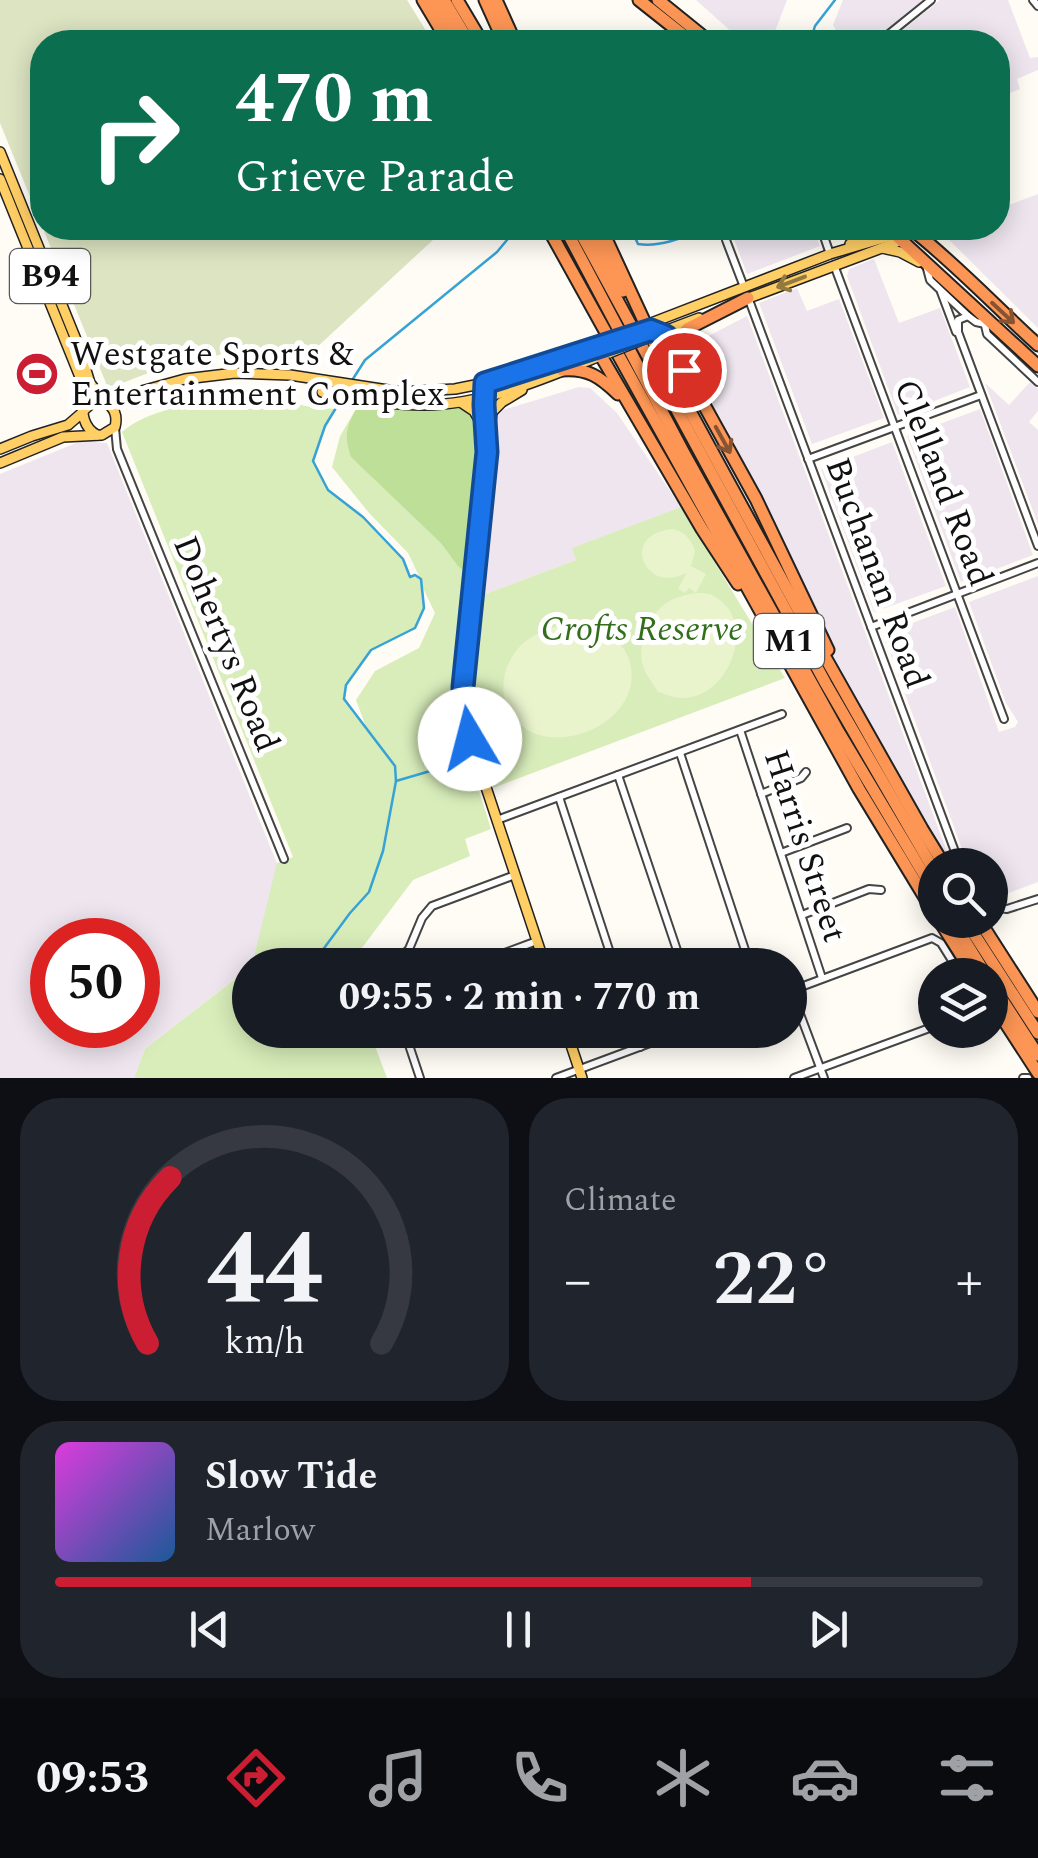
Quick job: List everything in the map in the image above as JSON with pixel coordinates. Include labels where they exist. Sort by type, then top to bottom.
[{"type":"highway","points":[[423,0],[445,30]]},
{"type":"highway","points":[[434,0],[448,30]]},
{"type":"highway","points":[[444,0],[463,30]]},
{"type":"highway","points":[[457,0],[476,30]]},
{"type":"highway","points":[[465,0],[479,30]]},
{"type":"highway","points":[[485,0],[499,30]]},
{"type":"highway","points":[[496,0],[509,30]]},
{"type":"highway","points":[[658,0],[695,30]]},
{"type":"highway","points":[[641,1],[677,30]]},
{"type":"highway","name":"M1","points":[[555,240],[874,815],[918,886]]},
{"type":"highway","points":[[564,240],[632,355]]},
{"type":"highway","name":"M1","points":[[571,240],[844,741],[918,865]]},
{"type":"highway","name":"M1","points":[[585,240],[921,848]]},
{"type":"highway","points":[[596,240],[662,360]]},
{"type":"highway","name":"M1","points":[[607,240],[662,360],[798,612],[934,848]]},
{"type":"highway","points":[[901,240],[1038,366]]},
{"type":"highway","points":[[925,240],[1038,344]]},
{"type":"highway","points":[[676,355],[679,338],[687,328],[746,293]]},
{"type":"highway","points":[[652,329],[666,336],[756,499],[905,800]]},
{"type":"highway","points":[[604,351],[702,530],[767,624]]},
{"type":"highway","points":[[562,370],[594,374],[620,395],[640,420]]},
{"type":"highway","points":[[977,938],[1038,1033]]},
{"type":"highway","points":[[991,938],[1038,1012]]},
{"type":"highway","points":[[1008,1013],[1034,1058],[1031,1076]]},
{"type":"highway","points":[[1008,1023],[1034,1058]]},
{"type":"main road","name":"B94","points":[[1,158],[30,228]]},
{"type":"main road","name":"B94","points":[[0,179],[80,377],[85,426],[98,435]]},
{"type":"main road","name":"B94","points":[[35,240],[90,383],[104,401]]},
{"type":"main road","points":[[604,351],[608,340],[652,329],[746,293],[857,240]]},
{"type":"main road","points":[[830,254],[876,240]]},
{"type":"main road","points":[[322,392],[422,406],[487,398],[746,293],[882,248],[889,240]]},
{"type":"main road","points":[[882,248],[926,264]]},
{"type":"main road","points":[[830,254],[834,266]]},
{"type":"main road","points":[[0,449],[68,425],[92,402],[185,379],[235,373],[272,374],[374,390],[420,392],[485,383],[604,351]]},
{"type":"main road","points":[[492,412],[532,382]]},
{"type":"main road","points":[[485,383],[487,452]]},
{"type":"main road","points":[[487,398],[492,412],[464,707],[470,739],[539,948]]},
{"type":"main road","points":[[0,463],[63,437],[109,432],[115,425],[115,411],[104,401]]},
{"type":"main road","points":[[461,403],[474,411],[485,430]]},
{"type":"main road","points":[[572,1048],[581,1074]]},
{"type":"street","points":[[895,30],[931,0]]},
{"type":"street","points":[[1033,0],[1038,6]]},
{"type":"street","name":"Buchanan Road","points":[[726,240],[954,848]]},
{"type":"street","points":[[825,240],[830,254]]},
{"type":"street","points":[[926,264],[929,279],[976,322],[987,322],[986,334],[1038,382]]},
{"type":"street","name":"Clelland Road","points":[[834,266],[1004,719]]},
{"type":"street","points":[[940,289],[964,346]]},
{"type":"street","points":[[968,316],[960,318],[957,325],[1038,546]]},
{"type":"street","points":[[808,459],[981,394]]},
{"type":"street","name":"Dohertys Road","points":[[115,425],[117,448],[284,859]]},
{"type":"street","points":[[98,435],[109,438],[117,448]]},
{"type":"street","points":[[870,626],[1038,563]]},
{"type":"street","points":[[496,820],[782,714]]},
{"type":"street","name":"Harris Street","points":[[740,730],[822,978]]},
{"type":"street","points":[[680,752],[744,948]]},
{"type":"street","points":[[761,794],[795,781],[806,772]]},
{"type":"street","points":[[618,775],[676,948]]},
{"type":"street","points":[[559,797],[608,948]]},
{"type":"street","points":[[780,852],[847,828]]},
{"type":"street","points":[[409,948],[422,918],[432,906],[515,875]]},
{"type":"street","points":[[802,916],[869,889],[881,890]]},
{"type":"street","points":[[1008,910],[1038,899]]},
{"type":"street","points":[[807,984],[932,938],[941,943],[950,958]]},
{"type":"street","points":[[518,948],[537,941]]},
{"type":"street","points":[[794,1078],[918,1032]]},
{"type":"street","points":[[807,1033],[824,1078]]},
{"type":"street","points":[[410,1048],[420,1078]]},
{"type":"street","points":[[556,1078],[581,1074],[636,1048]]},
{"type":"shaded area","points":[[696,0],[787,0],[776,30],[730,30]]},
{"type":"shaded area","points":[[843,0],[924,0],[888,30],[836,30],[833,25]]},
{"type":"shaded area","points":[[940,0],[1008,0],[1030,58],[1038,57],[1038,70],[1017,79],[1020,89],[1010,93],[1010,30],[903,30]]},
{"type":"shaded area","points":[[1038,194],[1038,328],[949,240],[1010,240],[1010,204]]},
{"type":"shaded area","points":[[734,240],[818,240],[820,246],[747,274]]},
{"type":"shaded area","points":[[874,259],[899,323],[940,308],[970,387],[898,415],[847,276],[849,269]]},
{"type":"shaded area","points":[[797,288],[807,311],[839,299],[884,418],[812,444],[759,303]]},
{"type":"shaded area","points":[[747,316],[946,848],[938,848],[909,798],[749,491],[688,358],[687,351]]},
{"type":"shaded area","points":[[1030,382],[1038,389],[1038,411],[1029,422],[1038,430],[1038,524],[985,383],[1009,405]]},
{"type":"shaded area","points":[[579,387],[590,388],[617,413],[681,507],[573,548],[576,560],[477,597],[496,412]]},
{"type":"shaded area","points":[[980,409],[1033,555],[961,582],[907,436]]},
{"type":"shaded area","points":[[81,441],[107,443],[278,866],[256,948],[232,948],[232,981],[160,1037],[160,918],[30,918],[30,1048],[146,1048],[134,1078],[0,1078],[0,474]]},
{"type":"shaded area","points":[[892,442],[946,586],[874,612],[821,469]]},
{"type":"shaded area","points":[[1038,576],[1038,882],[1008,893],[1008,848],[962,848],[883,634],[955,607],[999,732],[1015,727],[1018,722],[1006,703],[969,602]]},
{"type":"green space","points":[[0,0],[407,0],[426,30],[30,30],[30,197],[0,123]]},
{"type":"green space","points":[[48,240],[433,240],[303,360],[252,354],[213,356],[163,368],[103,391],[106,383]]},
{"type":"green space","points":[[265,395],[335,409],[314,461],[328,490],[363,517],[403,559],[410,577],[419,576],[408,553],[332,467],[340,436],[359,404],[462,409],[474,418],[480,437],[482,455],[457,693],[466,745],[491,829],[465,839],[470,856],[413,880],[362,948],[256,948],[277,863],[293,857],[122,432],[151,415],[210,400]],"holes":[[[422,586],[435,613],[419,648],[375,671],[356,700],[366,727],[344,699],[346,685],[371,650],[415,628],[424,608]]]},
{"type":"green space","points":[[359,404],[421,410],[461,408],[472,416],[478,433],[480,484],[468,574],[351,457],[348,429]]},
{"type":"green space","name":"Crofts Reserve","points":[[681,507],[785,678],[493,788],[466,701],[477,597],[576,560],[572,548]]},
{"type":"green space","points":[[673,529],[692,543],[695,551],[691,566],[706,574],[696,593],[689,588],[685,593],[678,589],[687,572],[673,578],[660,577],[644,562],[642,551],[646,541],[656,533]]},
{"type":"green space","points":[[696,593],[712,595],[726,606],[734,621],[733,656],[713,686],[698,695],[675,697],[658,692],[649,679],[642,662],[642,644],[658,610],[673,600]]},
{"type":"green space","points":[[568,624],[595,627],[614,638],[629,659],[631,683],[619,710],[595,728],[565,737],[540,735],[524,728],[510,712],[503,691],[504,680],[511,658],[526,641]]},
{"type":"green space","points":[[232,981],[232,1048],[376,1048],[387,1078],[134,1078],[145,1049],[160,1048],[160,1037]]},
{"type":"waterway","points":[[814,30],[835,0]]},
{"type":"waterway","points":[[351,382],[365,360],[507,240]]},
{"type":"waterway","points":[[636,240],[646,245],[673,240]]},
{"type":"waterway","points":[[324,948],[369,892],[383,851],[396,781],[395,766],[344,699],[346,685],[371,650],[415,628],[424,608],[421,579],[410,577],[403,559],[363,517],[328,490],[313,461],[325,426],[342,398]]},
{"type":"waterway","points":[[396,781],[461,762]]},
{"type":"place","name":"Westgate Sports & Entertainment Complex","points":[[37,374]]},
{"type":"route","points":[[470,739],[463,687],[487,452],[485,383],[651,330],[666,336],[684,370]]}]
